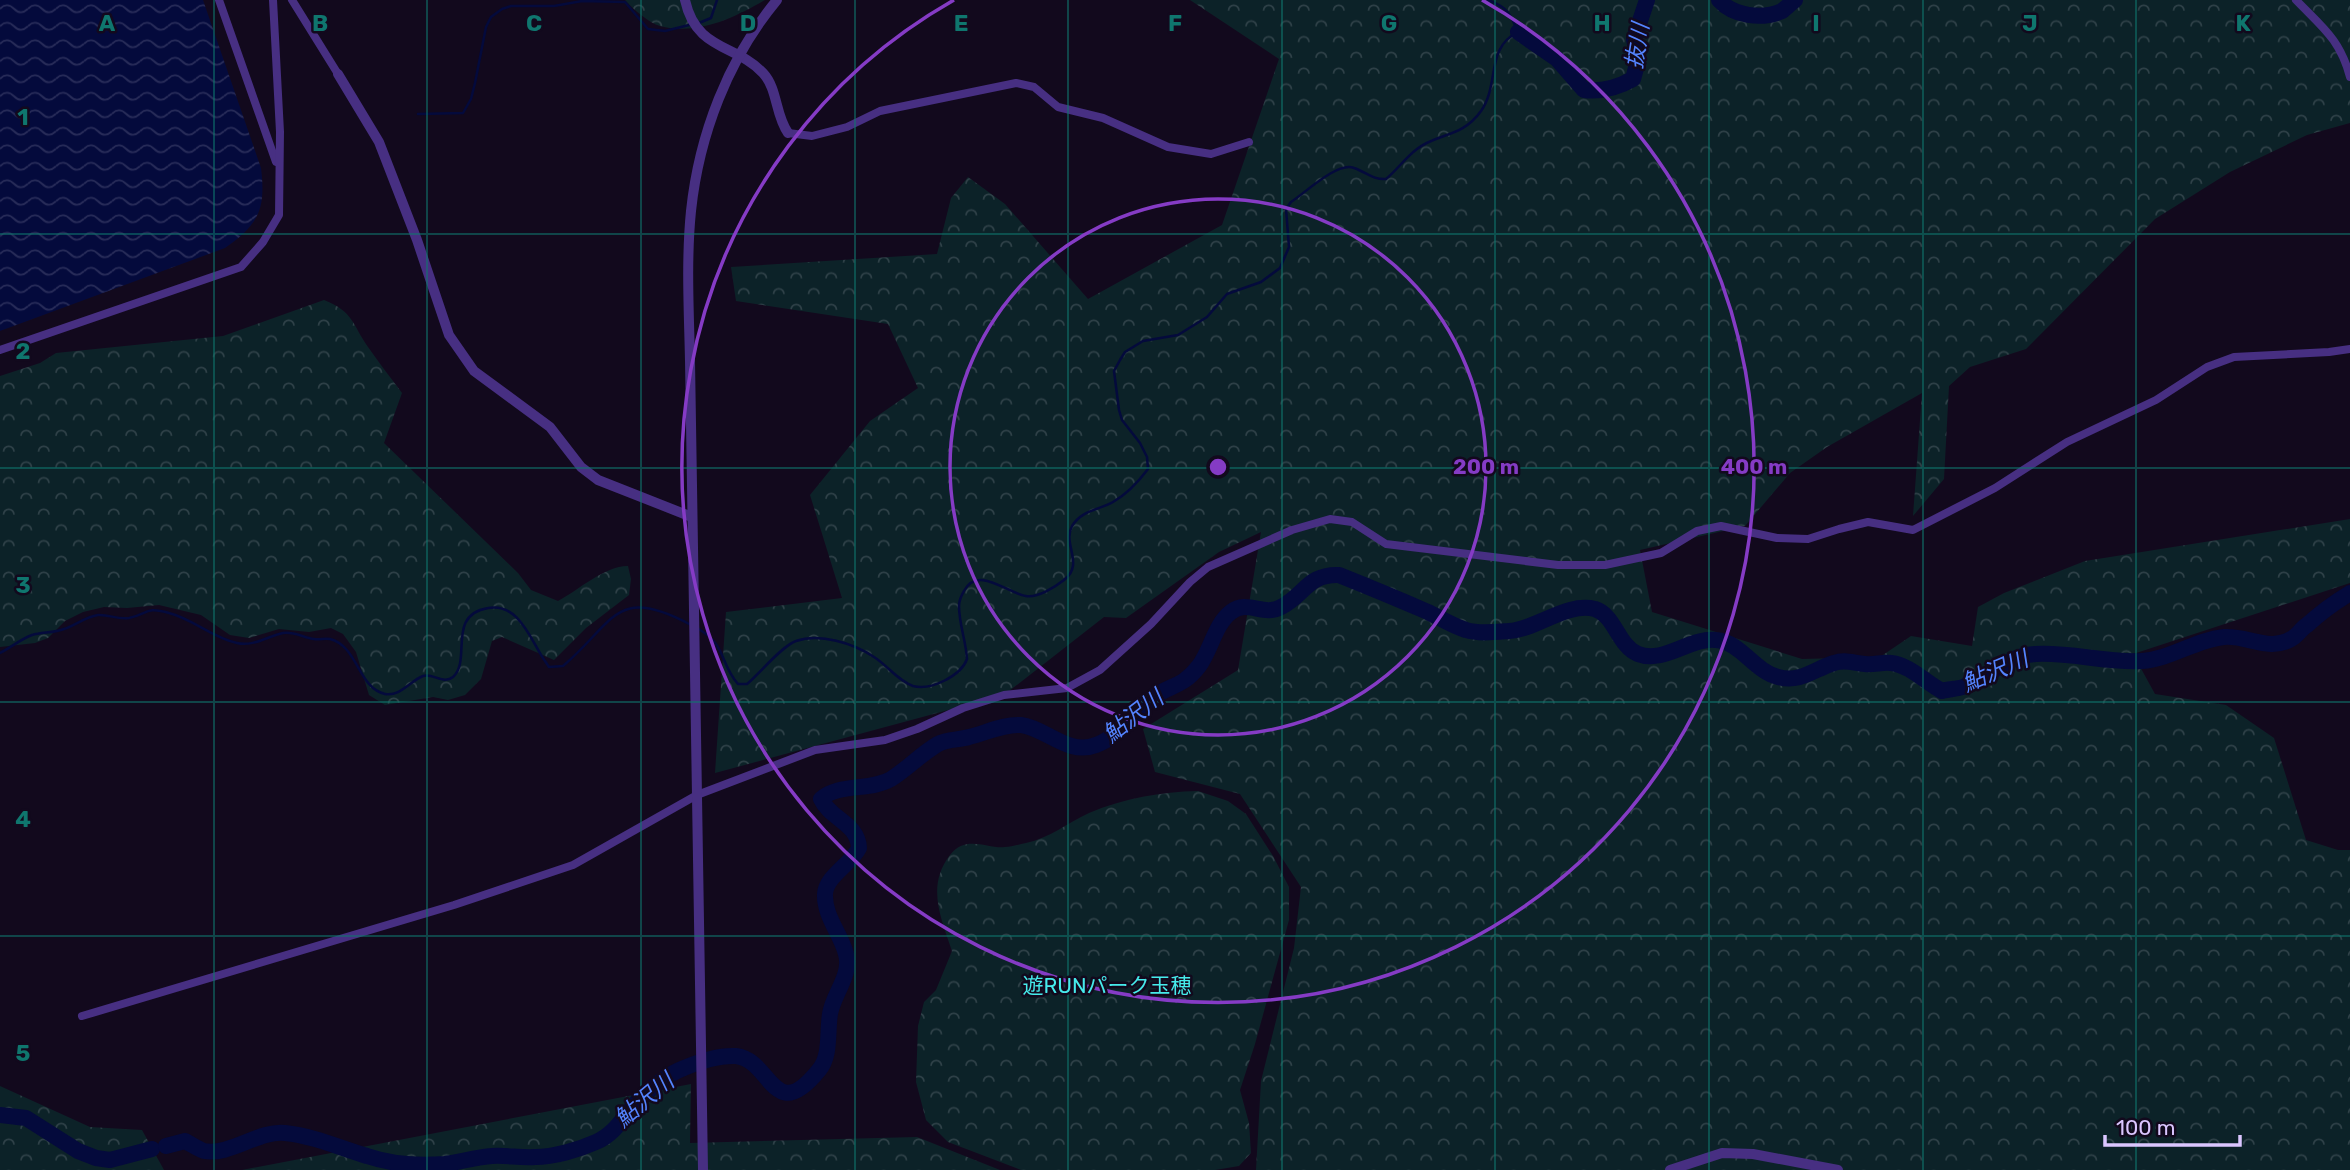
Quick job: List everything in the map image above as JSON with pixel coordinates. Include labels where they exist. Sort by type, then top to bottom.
[{"type":"street","points":[[219,0],[278,168]]},
{"type":"street","points":[[0,349],[241,267],[263,242],[279,215],[280,132],[273,0]]},
{"type":"street","points":[[292,0],[379,142],[417,240],[449,335],[474,371],[551,427],[581,467],[598,480],[692,517]]},
{"type":"street","points":[[685,0],[698,28],[717,46],[765,74],[771,85],[782,125],[788,133],[812,136],[847,127],[880,111],[1016,83],[1034,87],[1058,107],[1103,118],[1168,147],[1211,154],[1249,142]]},
{"type":"street","points":[[703,1170],[692,517],[689,251],[691,212],[704,141],[717,103],[739,57],[778,0]]},
{"type":"street","points":[[2296,0],[2337,43],[2350,77]]},
{"type":"street","points":[[82,1016],[454,905],[573,865],[697,795],[815,750],[885,740],[963,708],[1004,695],[1067,688],[1100,670],[1208,567],[1292,530],[1330,519],[1352,522],[1386,544],[1558,565],[1605,565],[1661,552],[1698,531],[1721,526],[1777,538],[1798,539],[1808,539],[1839,528],[1868,522],[1913,530],[1995,488],[2067,442],[2156,400],[2207,367],[2234,357],[2350,349]]},
{"type":"street","points":[[1670,1170],[1722,1153],[1753,1154],[1838,1170]]},
{"type":"green space","points":[[625,0],[765,0],[715,24],[688,29],[660,26],[641,15]]},
{"type":"green space","points":[[1190,0],[2350,0],[2350,123],[2307,135],[2230,172],[2155,219],[2026,349],[1970,367],[1949,386],[1944,479],[1913,516],[1922,393],[1827,447],[1790,473],[1745,526],[1640,550],[1652,612],[1802,659],[1880,657],[1911,636],[1972,646],[1978,607],[2004,593],[2085,561],[2350,519],[2350,583],[2133,654],[2155,694],[2226,705],[2274,738],[2306,840],[2338,850],[2350,850],[2350,1170],[1256,1170],[1261,1081],[1294,948],[1301,887],[1240,794],[1155,772],[1143,729],[1238,670],[1261,532],[1219,552],[1126,618],[1104,617],[1004,695],[715,773],[726,612],[842,598],[810,495],[870,421],[918,388],[888,324],[736,301],[731,267],[937,254],[951,198],[968,177],[1005,204],[1088,299],[1222,225],[1279,59]]},
{"type":"green space","points":[[324,300],[347,314],[402,393],[384,443],[518,573],[531,590],[558,601],[601,574],[628,566],[631,579],[629,595],[586,628],[554,660],[502,637],[492,641],[481,679],[465,695],[448,700],[433,697],[385,705],[369,695],[356,652],[343,634],[331,628],[309,632],[279,629],[249,638],[230,635],[201,615],[159,605],[104,607],[83,612],[65,621],[48,638],[35,643],[0,647],[0,376],[40,363],[56,353],[223,336]]},
{"type":"green space","name":"遊RUNパーク玉穂","points":[[1198,791],[1228,801],[1246,814],[1289,887],[1289,920],[1240,1090],[1249,1123],[1251,1153],[1239,1166],[1215,1170],[1021,1170],[948,1142],[926,1120],[916,1082],[918,1026],[924,1002],[936,990],[952,951],[940,914],[937,890],[943,867],[950,855],[963,845],[1005,847],[1035,841],[1089,813],[1129,800],[1156,794]]},
{"type":"green space","points":[[691,1084],[690,1143],[917,1137],[1000,1170],[242,1170]]},
{"type":"green space","points":[[0,1086],[90,1127],[142,1130],[164,1170],[0,1170]]},
{"type":"water","points":[[0,0],[203,0],[261,168],[261,205],[246,231],[225,248],[0,331]]},
{"type":"waterway","points":[[699,23],[711,18],[717,0]]},
{"type":"waterway","points":[[697,628],[707,634],[718,647],[738,684],[747,684],[778,654],[796,641],[815,638],[836,641],[866,652],[913,686],[936,684],[952,676],[967,659],[959,604],[970,584],[985,580],[1026,596],[1041,594],[1056,586],[1070,574],[1073,567],[1069,540],[1072,526],[1086,513],[1118,499],[1148,469],[1147,457],[1122,420],[1119,410],[1114,371],[1125,352],[1143,341],[1178,335],[1207,317],[1227,294],[1261,282],[1280,268],[1289,247],[1286,209],[1291,202],[1331,173],[1347,167],[1386,179],[1417,149],[1458,131],[1474,120],[1487,101],[1501,47],[1518,32],[1507,12],[1500,5],[1488,0]]},
{"type":"waterway","name":"抜川","points":[[1518,32],[1557,59],[1584,90],[1609,89],[1633,79],[1638,61],[1634,39],[1647,0]]},
{"type":"waterway","name":"抜川","points":[[1719,0],[1732,10],[1757,16],[1782,11],[1795,0]]},
{"type":"waterway","points":[[418,114],[463,113],[471,99],[486,27],[491,17],[511,6],[554,6],[582,1],[625,2],[648,29],[665,31],[693,24]]},
{"type":"waterway","name":"鮎沢川","points":[[166,1146],[185,1141],[204,1151],[214,1152],[265,1135],[285,1133],[317,1139],[376,1159],[406,1164],[445,1164],[492,1156],[542,1157],[574,1150],[603,1139],[659,1082],[709,1059],[736,1056],[748,1060],[782,1092],[792,1092],[804,1086],[819,1070],[825,1058],[830,1014],[847,962],[844,947],[827,910],[825,894],[830,881],[859,848],[854,833],[821,799],[836,791],[883,783],[942,742],[1008,726],[1030,727],[1076,747],[1096,745],[1112,736],[1152,698],[1193,673],[1203,660],[1221,623],[1231,612],[1243,607],[1274,610],[1320,578],[1339,575],[1471,631],[1509,631],[1531,626],[1573,609],[1595,609],[1607,617],[1631,650],[1638,654],[1658,656],[1696,642],[1716,640],[1733,646],[1769,674],[1778,677],[1801,677],[1842,661],[1891,663],[1911,671],[1942,691],[1963,687],[2026,655],[2049,654],[2142,661],[2153,660],[2224,637],[2266,644],[2283,643],[2350,593]]},
{"type":"waterway","points":[[0,653],[32,635],[60,630],[93,616],[125,618],[155,610],[178,616],[220,637],[243,644],[287,633],[314,639],[330,639],[347,650],[369,684],[376,690],[390,694],[400,691],[423,676],[446,680],[453,677],[461,660],[463,628],[467,619],[475,612],[488,608],[499,608],[516,617],[549,667],[563,666],[606,623],[631,608],[646,608],[666,613],[691,625]]},
{"type":"waterway","name":"鮎沢川","points":[[0,1115],[26,1118],[78,1151],[96,1158],[110,1160],[152,1149]]}]
